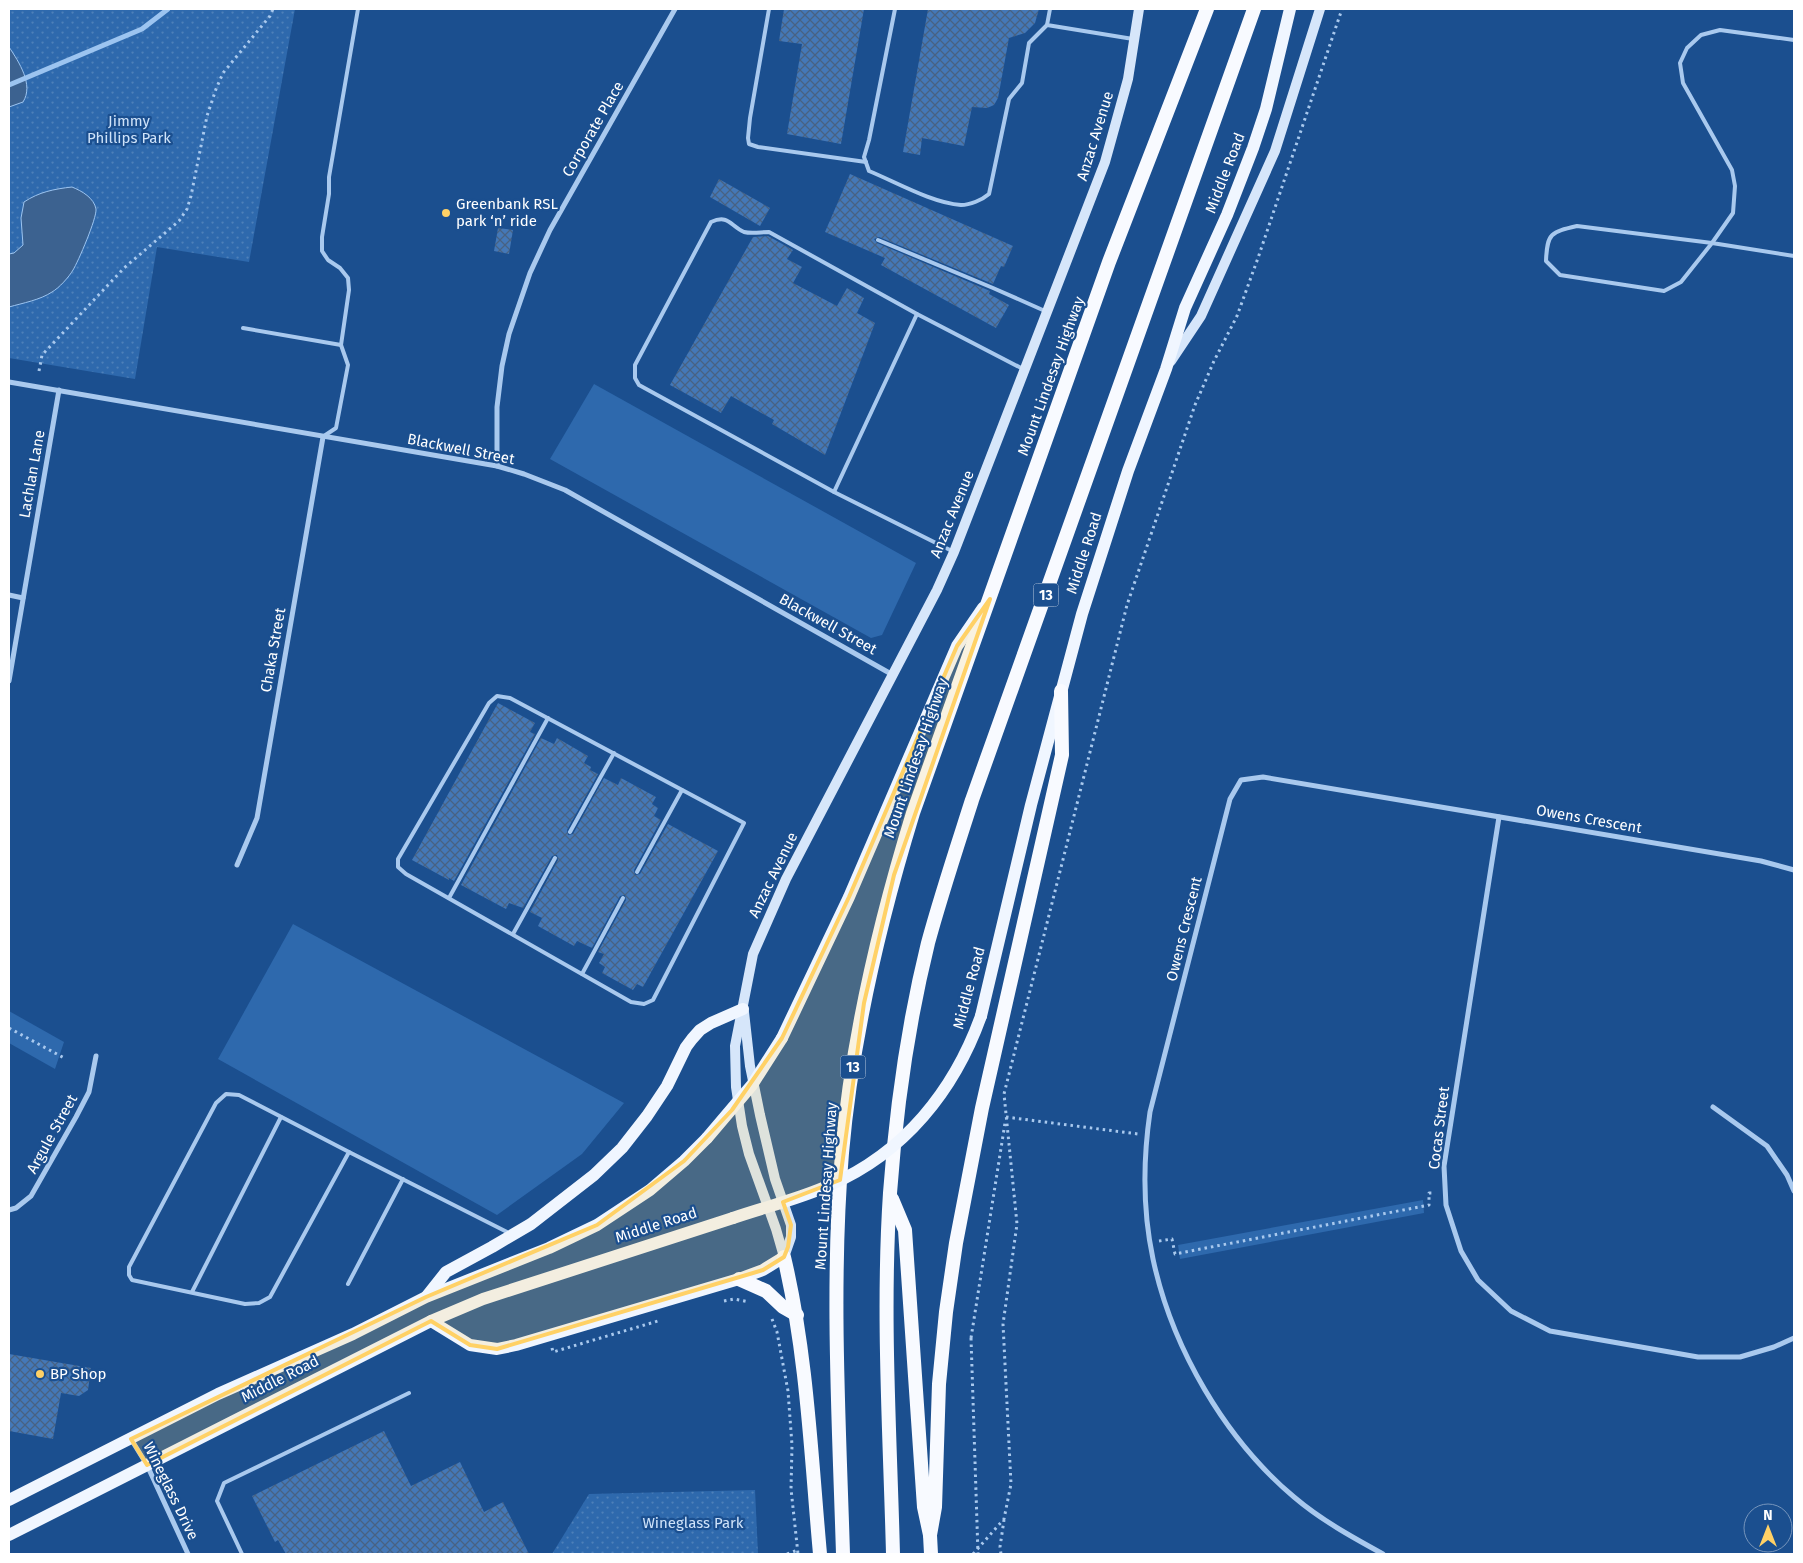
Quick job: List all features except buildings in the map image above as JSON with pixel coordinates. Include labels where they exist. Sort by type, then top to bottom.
[{"type":"highway","name":"Mount Lindesay Highway","points":[[843,1554],[836,1309],[838,1209],[842,1153],[853,1065],[875,950],[894,874],[913,813],[1109,262],[1207,9]]},
{"type":"highway","name":"13","points":[[893,1554],[887,1304],[890,1194],[910,1029],[928,944],[946,880],[988,756],[1254,9]]},
{"type":"highway","points":[[930,1535],[935,1507],[939,1384],[946,1312],[956,1243],[982,1108],[1062,755],[1060,691]]},
{"type":"highway","points":[[890,1194],[905,1230],[924,1507],[930,1535],[931,1554]]},
{"type":"highway","points":[[784,1257],[797,1314],[820,1554]]},
{"type":"highway","points":[[739,1279],[766,1291],[783,1307],[797,1314]]},
{"type":"main road","name":"Anzac Avenue","points":[[784,1257],[752,1163],[742,1126],[736,1088],[734,1046],[753,954],[786,879],[937,590],[954,552],[1104,162],[1128,79],[1139,9]]},
{"type":"main road","name":"Middle Road","points":[[9,1535],[431,1321],[483,1299],[824,1188],[876,1160],[907,1134],[936,1103],[957,1070],[981,1016],[1031,805],[1082,614],[1112,519],[1147,417],[1166,369],[1185,308],[1227,215],[1256,140],[1272,85],[1290,9]]},
{"type":"main road","points":[[1166,369],[1201,316],[1253,202],[1275,150],[1320,9]]},
{"type":"main road","name":"Middle Road","points":[[9,1500],[218,1394],[353,1334],[426,1298],[550,1248],[597,1225],[650,1190],[684,1161],[707,1138],[752,1085],[782,1038],[849,898],[957,646],[990,599]]},
{"type":"main road","name":"Anzac Avenue","points":[[743,1009],[750,1066],[760,1115],[775,1179],[791,1224],[791,1237],[784,1257]]},
{"type":"main road","points":[[426,1298],[446,1272],[513,1235],[565,1199],[594,1175],[622,1148],[647,1116],[667,1086],[686,1047],[700,1030],[743,1009]]},
{"type":"main road","points":[[431,1321],[470,1345],[497,1350],[739,1279],[763,1270],[784,1257]]},
{"type":"street","name":"Corporate Place","points":[[497,466],[497,407],[502,366],[509,334],[530,273],[550,230],[675,9]]},
{"type":"street","name":"Blackwell Street","points":[[9,382],[497,466],[524,474],[565,490],[893,675]]},
{"type":"street","name":"Lachlan Lane","points":[[9,681],[59,390]]},
{"type":"street","name":"Chaka Street","points":[[237,865],[257,818],[323,437]]},
{"type":"street","points":[[9,595],[23,598]]},
{"type":"street","name":"Owens Crescent","points":[[1383,1554],[1338,1530],[1294,1497],[1254,1459],[1217,1412],[1189,1361],[1169,1313],[1154,1260],[1145,1173],[1146,1135],[1150,1112],[1230,799],[1241,780],[1263,777],[1761,861],[1794,870]]},
{"type":"street","name":"Cocas Street","points":[[1498,817],[1444,1166],[1446,1205],[1461,1251],[1478,1280],[1511,1311],[1550,1331],[1698,1358],[1740,1357],[1774,1347],[1794,1338]]},
{"type":"street","name":"Argule Street","points":[[9,1210],[16,1208],[31,1196],[76,1118],[89,1092],[96,1056]]},
{"type":"street","points":[[1713,1107],[1767,1146],[1787,1175],[1794,1191]]},
{"type":"street","name":"Wineglass Drive","points":[[131,1439],[146,1465],[188,1554]]},
{"type":"lane","points":[[323,437],[336,428],[348,365],[340,345],[349,290],[348,278],[340,268],[328,260],[322,251],[322,237],[329,194],[329,177],[358,9]]},
{"type":"lane","points":[[769,9],[750,118],[748,138],[750,144],[758,147],[866,162]]},
{"type":"lane","points":[[895,9],[864,157],[869,170],[939,200],[962,205],[981,200],[989,194],[1009,99],[1022,83],[1029,43],[1047,25],[1050,9]]},
{"type":"lane","points":[[1047,25],[1135,39]]},
{"type":"lane","points":[[1794,40],[1720,30],[1701,35],[1687,48],[1680,63],[1683,83],[1732,170],[1735,186],[1733,213],[1712,243],[1681,282],[1664,291],[1560,275],[1546,261],[1547,243],[1557,231],[1577,226],[1712,243],[1794,256]]},
{"type":"lane","points":[[954,552],[834,492],[639,386],[635,378],[635,365],[711,222],[725,219],[744,232],[769,232],[917,314],[1025,370]]},
{"type":"lane","points":[[878,240],[1047,312]]},
{"type":"lane","points":[[834,492],[917,314]]},
{"type":"lane","points":[[243,328],[340,345]]},
{"type":"lane","points":[[497,696],[510,698],[548,718],[744,823],[653,1000],[644,1004],[631,1002],[398,867],[398,859],[489,703],[497,696]]},
{"type":"lane","points":[[449,898],[548,718]]},
{"type":"lane","points":[[570,832],[614,753]]},
{"type":"lane","points":[[637,872],[682,790]]},
{"type":"lane","points":[[513,934],[555,858]]},
{"type":"lane","points":[[582,974],[623,898]]},
{"type":"lane","points":[[349,1152],[270,1297],[259,1303],[245,1304],[132,1280],[129,1274],[129,1267],[216,1103],[226,1094],[239,1095],[513,1235]]},
{"type":"lane","points":[[192,1292],[281,1117]]},
{"type":"lane","points":[[348,1284],[403,1179]]},
{"type":"lane","points":[[242,1554],[217,1501],[224,1483],[409,1393]]},
{"type":"path","points":[[39,371],[42,355],[124,268],[179,221],[187,209],[207,116],[216,89],[224,73],[270,16],[273,9]]},
{"type":"path","points":[[1001,1554],[1000,1547],[1011,1484],[1003,1324],[1017,1224],[1004,1094],[1127,605],[1195,405],[1214,361],[1237,316],[1258,258],[1342,9]]},
{"type":"path","points":[[9,1028],[66,1059]]},
{"type":"path","points":[[1006,1117],[1146,1135]]},
{"type":"path","points":[[978,1554],[971,1338],[1006,1117]]},
{"type":"path","points":[[1151,1242],[1172,1239],[1175,1254],[1429,1204],[1429,1193],[1446,1192]]},
{"type":"path","points":[[715,1304],[734,1299],[753,1304]]},
{"type":"path","points":[[769,1315],[777,1332],[788,1391],[792,1445],[791,1489],[798,1552],[787,1554]]},
{"type":"path","points":[[547,1335],[553,1352],[658,1321]]},
{"type":"path","points":[[973,1554],[1004,1520]]},
{"type":"highlighted area","points":[[990,599],[894,875],[864,1003],[840,1180],[783,1202],[791,1225],[788,1247],[784,1257],[763,1270],[497,1349],[470,1345],[431,1321],[147,1465],[131,1439],[426,1297],[597,1225],[684,1161],[732,1110],[782,1038],[849,897],[957,646]]},
{"type":"green space","name":"Jimmy Phillips Park","points":[[9,9],[295,9],[249,262],[157,247],[135,379],[9,358]]},
{"type":"green space","points":[[594,384],[916,563],[882,635],[871,638],[550,459]]},
{"type":"green space","points":[[293,924],[624,1103],[582,1154],[497,1215],[218,1059]]},
{"type":"green space","points":[[9,1011],[64,1042],[55,1069],[9,1043]]},
{"type":"green space","points":[[1423,1200],[1424,1213],[1180,1259],[1178,1245]]},
{"type":"green space","name":"Wineglass Park","points":[[755,1490],[758,1554],[552,1554],[589,1494]]},
{"type":"shaded area","points":[[9,47],[24,74],[27,88],[23,102],[9,107]]},
{"type":"shaded area","points":[[72,187],[90,198],[95,205],[96,214],[83,250],[71,273],[58,288],[47,295],[9,307],[9,254],[14,253],[23,245],[21,218],[24,202],[47,192]]},
{"type":"waterway","points":[[9,85],[142,29],[168,9]]},
{"type":"place","name":"Greenbank RSL park ‘n’ ride","points":[[446,213]]},
{"type":"place","name":"BP Shop","points":[[40,1374]]}]
